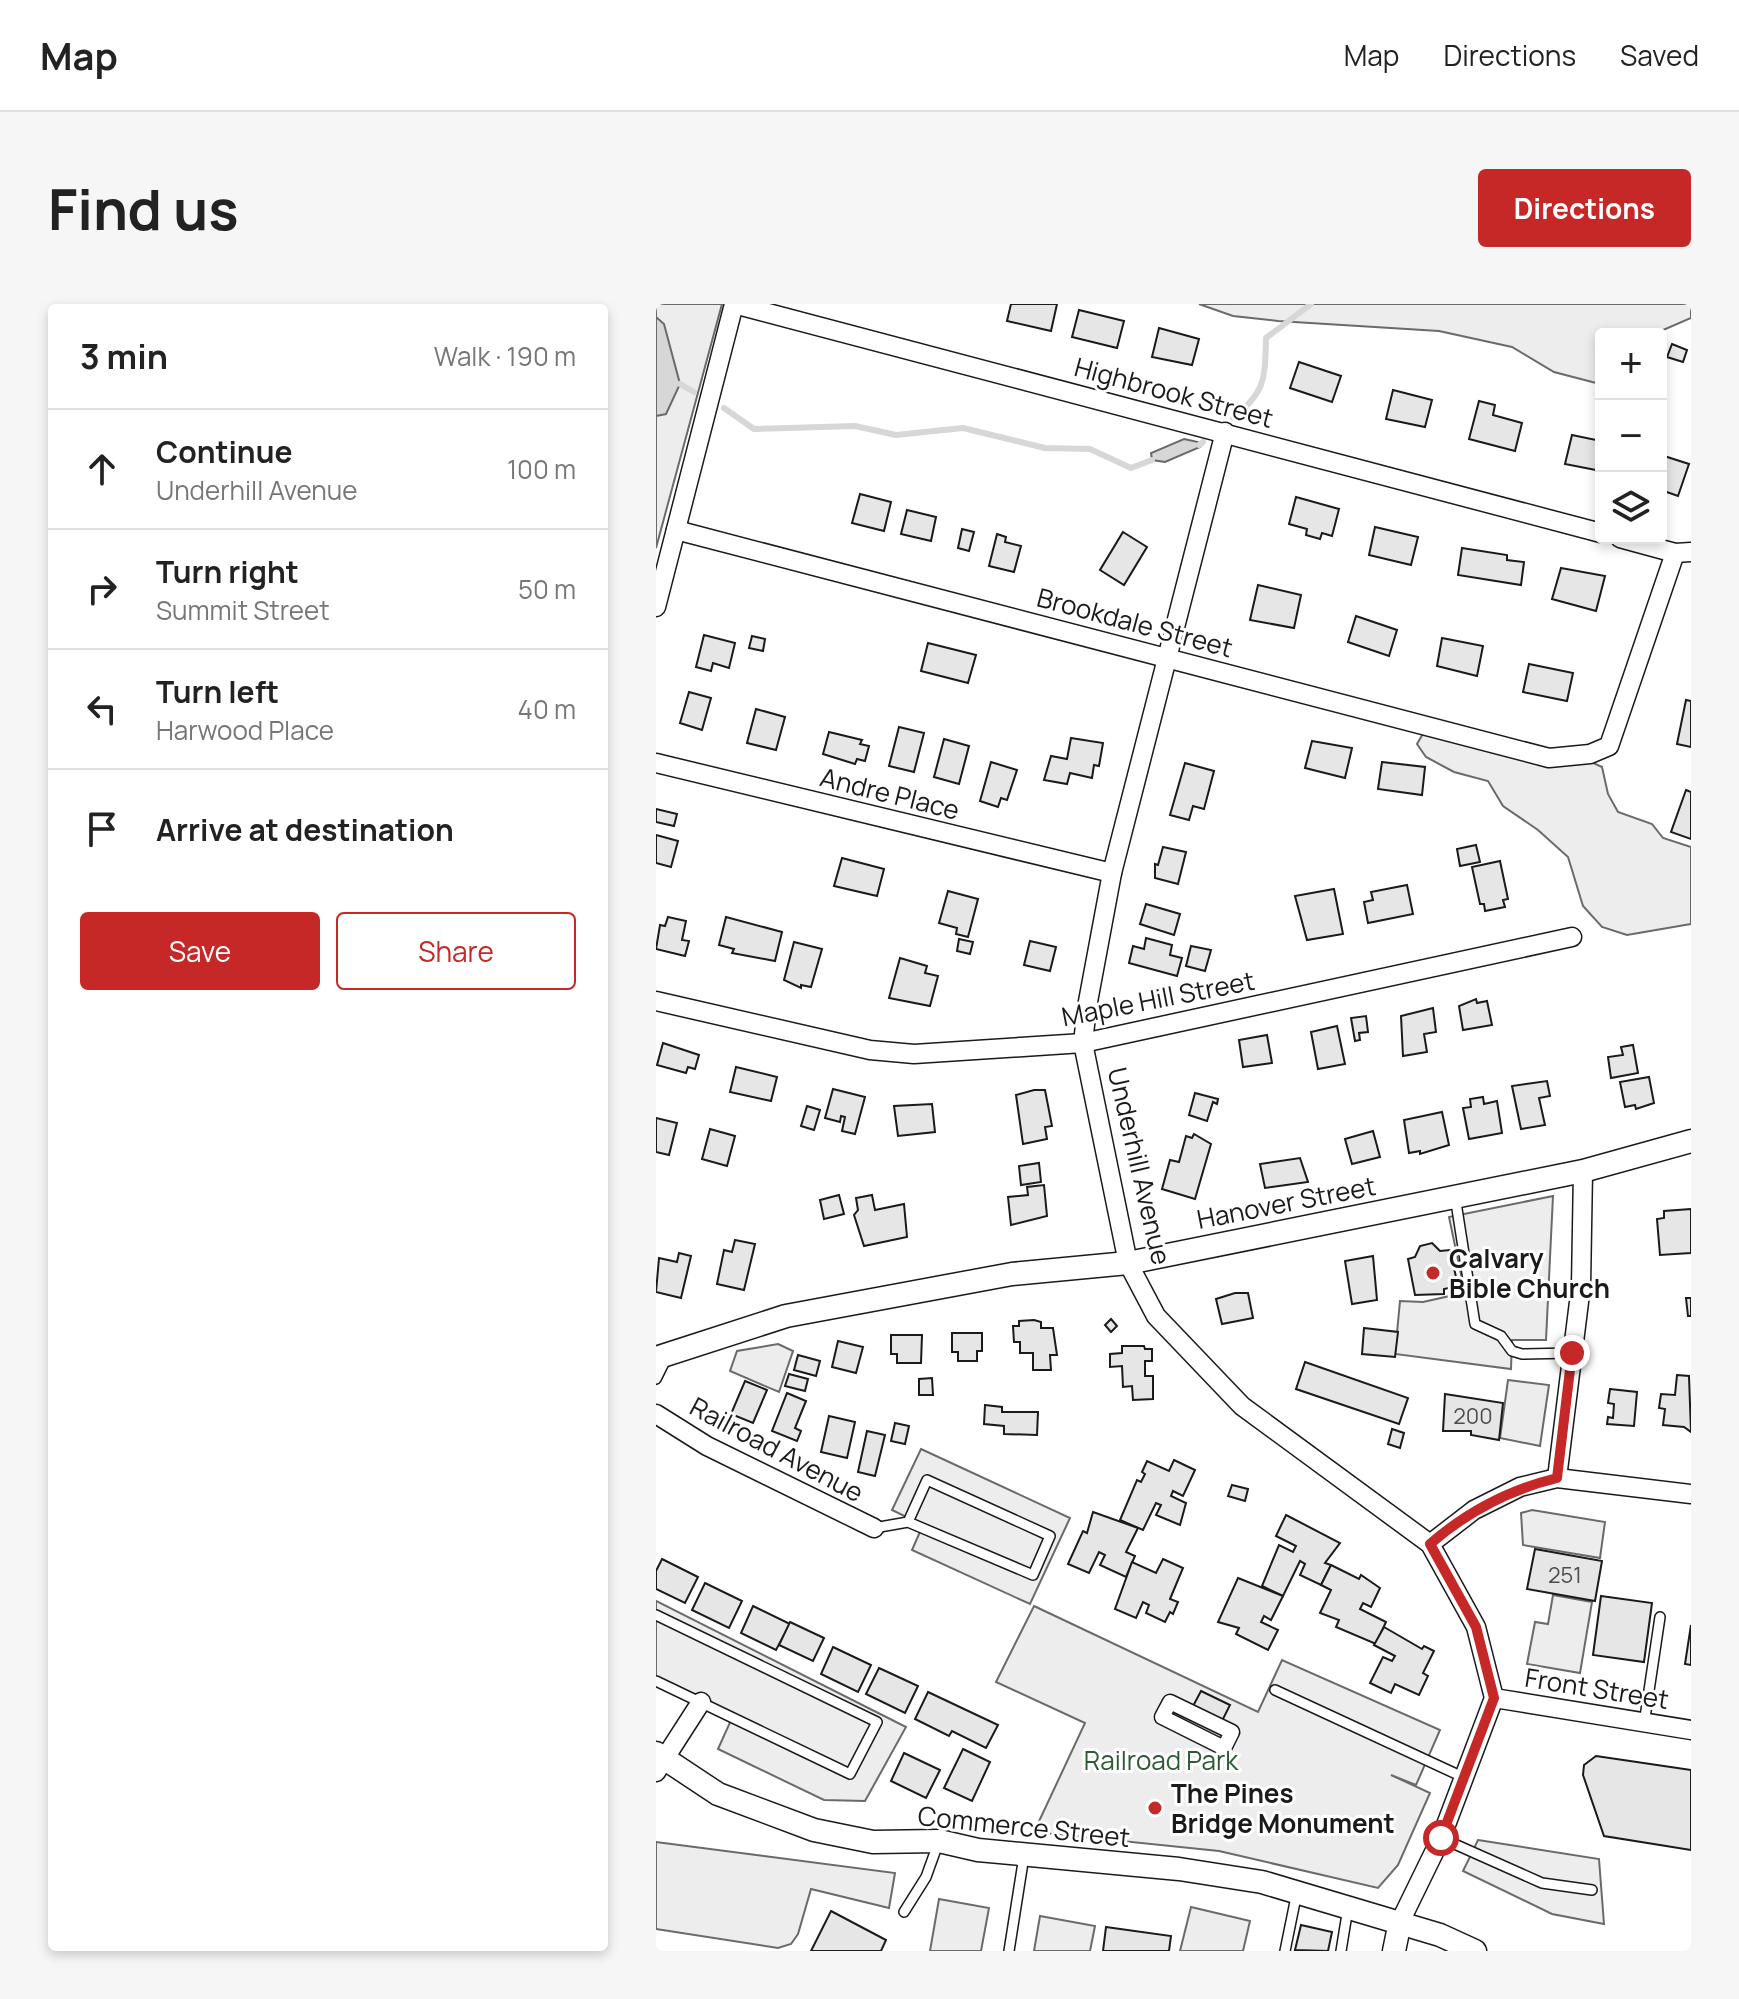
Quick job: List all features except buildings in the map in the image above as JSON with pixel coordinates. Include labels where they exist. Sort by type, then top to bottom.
[{"type":"street","name":"Highbrook Street","points":[[734,304],[1595,531]]},
{"type":"street","points":[[656,607],[734,304]]},
{"type":"street","name":"Underhill Avenue","points":[[1225,432],[1112,873],[1087,1007],[1083,1043],[1128,1263],[1156,1316],[1242,1406],[1430,1544],[1476,1627],[1494,1698]]},
{"type":"street","name":"Brookdale Street","points":[[676,530],[1549,758],[1581,755],[1609,746],[1683,552]]},
{"type":"street","points":[[1647,544],[1683,552]]},
{"type":"street","name":"Andre Place","points":[[656,763],[1112,873]]},
{"type":"street","name":"Maple Hill Street","points":[[656,1001],[870,1050],[914,1054],[1083,1043],[1572,937]]},
{"type":"street","name":"Hanover Street","points":[[662,1356],[786,1316],[1012,1274],[1128,1263],[1583,1171],[1691,1141]]},
{"type":"street","points":[[1557,1478],[1581,1286],[1583,1171]]},
{"type":"street","name":"Railroad Avenue","points":[[657,1412],[707,1446],[874,1528]]},
{"type":"street","points":[[1430,1544],[1474,1510],[1520,1487],[1557,1478],[1691,1494]]},
{"type":"street","points":[[1394,1951],[1400,1922],[1441,1838],[1494,1698]]},
{"type":"street","name":"Front Street","points":[[1494,1698],[1691,1730]]},
{"type":"street","points":[[659,1761],[701,1702]]},
{"type":"street","name":"Commerce Street","points":[[659,1761],[718,1794],[814,1830],[873,1842],[939,1841],[1024,1854],[1179,1869],[1262,1882],[1400,1922]]},
{"type":"street","points":[[1400,1922],[1475,1951]]},
{"type":"lane","points":[[1455,1196],[1475,1324],[1501,1336],[1512,1351],[1522,1354],[1572,1353]]},
{"type":"lane","points":[[656,1379],[662,1356]]},
{"type":"lane","points":[[874,1528],[908,1522],[1033,1575],[1050,1536],[927,1480],[908,1522]]},
{"type":"lane","points":[[656,1615],[877,1722],[850,1774],[656,1681]]},
{"type":"lane","points":[[1644,1724],[1660,1617]]},
{"type":"lane","points":[[1275,1690],[1465,1778]]},
{"type":"lane","points":[[1441,1838],[1542,1883],[1592,1890]]},
{"type":"lane","points":[[904,1912],[926,1877],[939,1841]]},
{"type":"lane","points":[[1009,1951],[1024,1854]]},
{"type":"lane","points":[[1285,1951],[1297,1892]]},
{"type":"lane","points":[[1341,1951],[1348,1908]]},
{"type":"shaded area","points":[[656,304],[722,304],[656,548]]},
{"type":"shaded area","points":[[1199,304],[1691,304],[1691,318],[1667,328],[1595,328],[1595,383],[1554,372],[1512,347],[1439,331],[1233,316]]},
{"type":"shaded area","points":[[656,317],[664,324],[680,384],[666,414],[656,416]]},
{"type":"shaded area","points":[[1184,439],[1198,442],[1200,447],[1165,462],[1152,460],[1151,453]]},
{"type":"shaded area","points":[[1424,732],[1589,761],[1602,767],[1608,794],[1618,812],[1652,824],[1663,838],[1691,847],[1691,924],[1627,935],[1602,927],[1583,906],[1568,857],[1538,830],[1503,806],[1488,781],[1454,772],[1426,757],[1417,744]]},
{"type":"shaded area","points":[[1553,1196],[1546,1340],[1512,1340],[1511,1369],[1395,1354],[1400,1301],[1423,1302],[1454,1295],[1463,1284],[1449,1217]]},
{"type":"shaded area","points":[[778,1344],[793,1351],[779,1392],[730,1371],[737,1351]]},
{"type":"shaded area","points":[[1508,1380],[1549,1385],[1540,1446],[1500,1438]]},
{"type":"shaded area","points":[[921,1449],[1070,1518],[1030,1604],[912,1550],[923,1525],[892,1510]]},
{"type":"shaded area","points":[[1532,1510],[1605,1522],[1600,1558],[1523,1545],[1521,1513]]},
{"type":"shaded area","points":[[1553,1595],[1592,1602],[1580,1673],[1527,1664],[1535,1622],[1548,1624]]},
{"type":"shaded area","points":[[656,1601],[906,1727],[865,1801],[824,1800],[718,1749],[732,1718],[656,1681]]},
{"type":"shaded area","name":"Railroad Park","points":[[1034,1606],[1258,1712],[1282,1660],[1440,1730],[1416,1785],[1391,1775],[1430,1793],[1398,1865],[1378,1888],[1219,1851],[1034,1832],[1085,1723],[996,1682]]},
{"type":"shaded area","points":[[1478,1840],[1599,1859],[1604,1924],[1552,1914],[1463,1871]]},
{"type":"shaded area","points":[[656,1842],[895,1873],[889,1908],[811,1889],[798,1934],[791,1944],[778,1948],[656,1929]]},
{"type":"shaded area","points":[[939,1899],[989,1908],[981,1951],[930,1951]]},
{"type":"shaded area","points":[[1191,1907],[1250,1921],[1243,1951],[1180,1951]]},
{"type":"shaded area","points":[[1040,1916],[1095,1926],[1090,1951],[1034,1951]]},
{"type":"waterway","points":[[1233,418],[1252,400],[1262,383],[1266,338],[1311,304]]},
{"type":"waterway","points":[[680,384],[694,392]]},
{"type":"waterway","points":[[724,408],[754,429],[855,426],[896,435],[963,428],[1045,448],[1090,449],[1131,468],[1152,460]]},
{"type":"waterway","points":[[1199,445],[1203,442]]},
{"type":"place","name":"Calvary Bible Church","points":[[1433,1273]]},
{"type":"place","name":"The Pines Bridge Monument","points":[[1155,1808]]},
{"type":"route","points":[[1441,1838],[1494,1698],[1488,1663],[1476,1627],[1458,1589],[1430,1544],[1474,1510],[1520,1487],[1557,1478],[1572,1353]]}]
